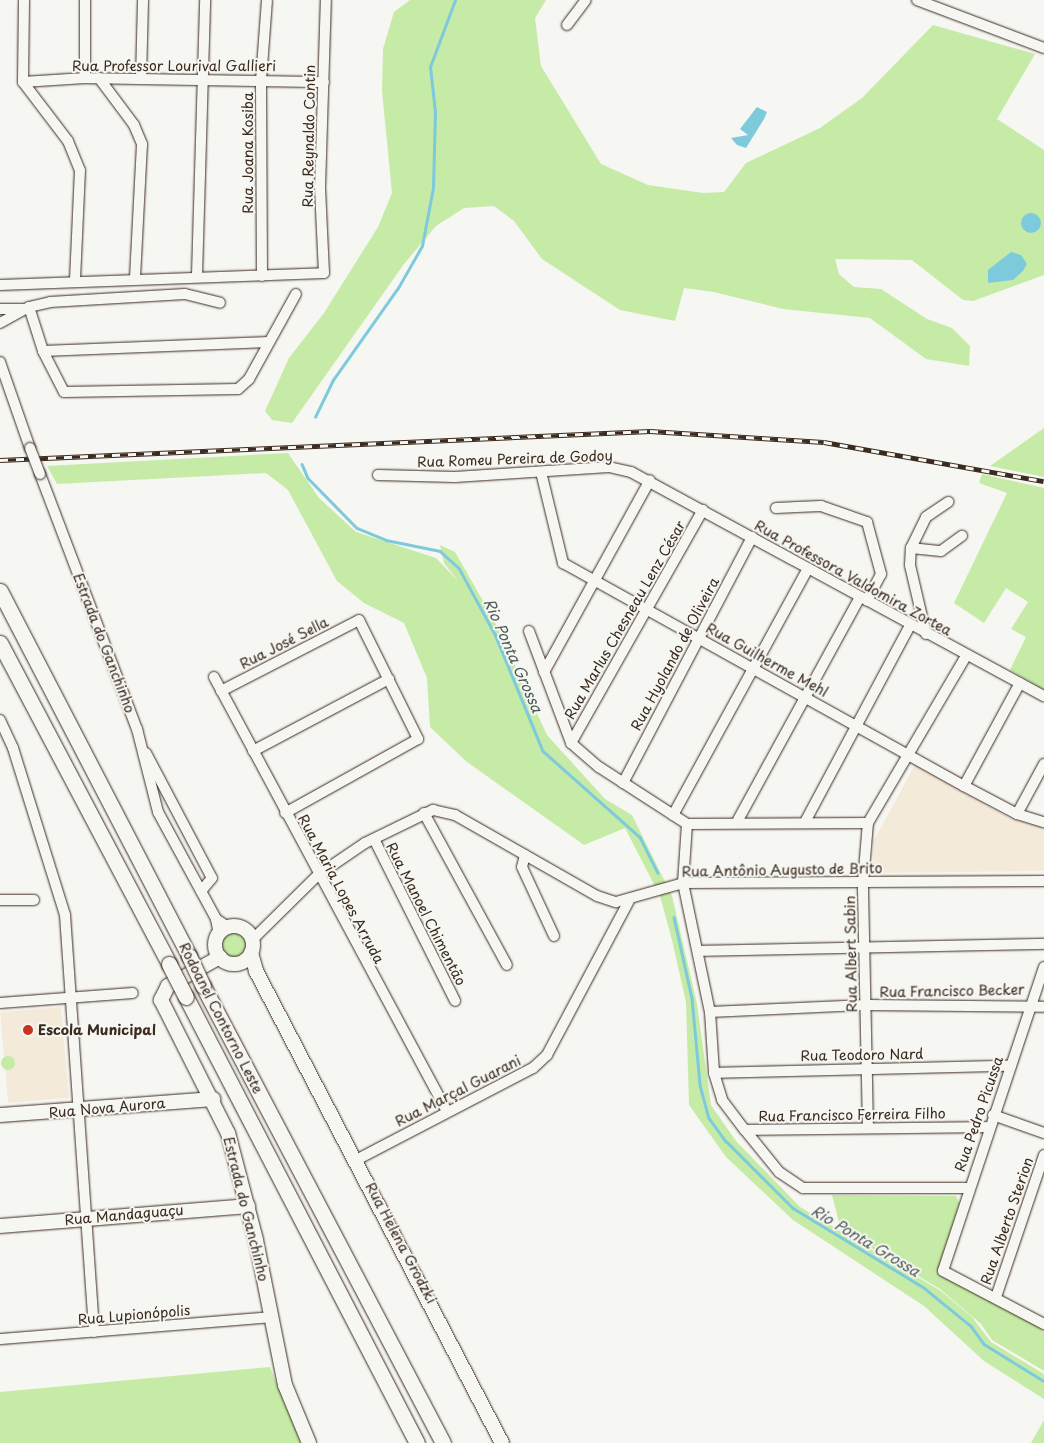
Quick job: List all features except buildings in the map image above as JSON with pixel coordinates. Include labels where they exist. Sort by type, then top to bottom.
[{"type":"highway","name":"Rodoanel Contorno Leste","points":[[0,591],[204,986],[444,1443]]},
{"type":"highway","name":"Rodoanel Contorno Leste","points":[[0,643],[417,1443]]},
{"type":"main road","points":[[224,931],[252,940],[238,963],[220,957],[215,944],[224,931]]},
{"type":"main road","name":"Rua Helena Grodzki","points":[[252,940],[256,971],[358,1159],[502,1443]]},
{"type":"main road","name":"Estrada do Ganchinho","points":[[220,957],[168,986],[161,1000],[213,1099],[248,1206],[289,1400],[309,1443]]},
{"type":"main road","name":"Rua Helena Grodzki","points":[[238,963],[297,1044]]},
{"type":"main road","name":"Rua Nova Aurora","points":[[0,1115],[79,1111],[213,1099]]},
{"type":"main road","name":"Rua Mandaguaçu","points":[[0,1226],[248,1206]]},
{"type":"street","points":[[24,0],[24,82],[77,156],[75,281]]},
{"type":"street","points":[[85,0],[85,78]]},
{"type":"street","points":[[141,78],[143,0]]},
{"type":"street","points":[[197,275],[201,79],[206,0]]},
{"type":"street","name":"Rua Reynaldo Contin","points":[[262,276],[324,273],[320,186],[326,0]]},
{"type":"street","points":[[567,25],[586,0]]},
{"type":"street","name":"Rua Joana Kosiba","points":[[262,276],[261,80],[266,1]]},
{"type":"street","points":[[921,1],[1044,48]]},
{"type":"street","name":"Rua Professor Lourival Gallieri","points":[[24,82],[85,78],[324,82]]},
{"type":"street","points":[[99,78],[134,125],[142,144],[135,278]]},
{"type":"street","points":[[0,285],[197,275],[262,276]]},
{"type":"street","points":[[0,323],[7,312],[26,308],[185,294],[220,303]]},
{"type":"street","points":[[26,308],[58,387],[73,394],[238,388],[249,379],[296,294]]},
{"type":"street","points":[[43,352],[269,342]]},
{"type":"street","name":"Estrada do Ganchinho","points":[[0,362],[30,448],[142,744],[158,812],[216,920],[224,931]]},
{"type":"street","name":"Rua Romeu Pereira de Godoy","points":[[378,475],[455,477],[609,467],[650,480]]},
{"type":"street","name":"Rua Guilherme Mehl","points":[[541,472],[560,559],[593,581],[807,697],[964,786],[1017,814],[1044,822]]},
{"type":"street","points":[[544,672],[650,480]]},
{"type":"street","name":"Rua Professora Valdomira Zortea","points":[[650,480],[910,626],[1044,696]]},
{"type":"street","points":[[926,634],[910,565],[911,548],[926,517],[948,502]]},
{"type":"street","points":[[738,820],[863,598],[881,574],[867,522],[820,506],[776,508]]},
{"type":"street","name":"Rua Marlus Chesneau Lenz César","points":[[571,743],[703,510]]},
{"type":"street","points":[[911,548],[941,551],[962,536]]},
{"type":"street","name":"Rua Hyolando de Oliveira","points":[[623,783],[752,537]]},
{"type":"street","points":[[673,815],[752,667],[808,568]]},
{"type":"street","name":"Rua José Sella","points":[[221,691],[360,620],[389,679]]},
{"type":"street","points":[[805,822],[910,626]]},
{"type":"street","points":[[529,631],[571,743],[623,783],[687,824],[738,820],[868,823]]},
{"type":"street","name":"Rua Albert Sabin","points":[[868,1128],[866,946],[863,882],[868,823],[966,656]]},
{"type":"street","name":"Rua Maria Lopes Arruda","points":[[214,677],[318,875],[447,1112]]},
{"type":"street","points":[[253,751],[389,679],[418,739],[285,813]]},
{"type":"street","points":[[964,786],[1020,683]]},
{"type":"street","points":[[0,720],[14,748],[65,915],[94,1332]]},
{"type":"street","points":[[142,744],[212,878],[200,891]]},
{"type":"street","points":[[1017,814],[1044,764]]},
{"type":"street","name":"Rua Antônio Augusto de Brito","points":[[252,940],[318,875],[374,839],[424,813],[442,810],[455,814],[608,901],[629,901],[683,883],[1044,881]]},
{"type":"street","points":[[424,813],[507,965]]},
{"type":"street","points":[[687,824],[683,883],[700,951],[710,1012],[714,1072],[722,1100],[745,1130],[778,1172],[803,1188],[968,1188]]},
{"type":"street","name":"Rua Manoel Chimentão","points":[[374,839],[454,1001]]},
{"type":"street","points":[[525,855],[522,867],[554,936]]},
{"type":"street","points":[[0,900],[34,900]]},
{"type":"street","name":"Rua Marçal Guarani","points":[[358,1159],[532,1068],[547,1055],[629,901]]},
{"type":"street","points":[[700,951],[866,946],[1044,944]]},
{"type":"street","name":"Rua Pedro Picussa","points":[[996,1297],[943,1271],[968,1188],[1034,1004],[1044,968]]},
{"type":"street","points":[[0,1003],[133,994]]},
{"type":"street","name":"Rua Francisco Becker","points":[[710,1012],[867,1006],[1034,1004],[1044,1007]]},
{"type":"street","name":"Rua Teodoro Nard","points":[[714,1072],[867,1067],[1011,1066]]},
{"type":"street","points":[[993,1115],[1044,1134]]},
{"type":"street","name":"Rua Francisco Ferreira Filho","points":[[745,1130],[989,1127]]},
{"type":"street","name":"Rua Alberto Sterion","points":[[996,1297],[1044,1155]]},
{"type":"street","points":[[996,1297],[1044,1324]]},
{"type":"street","name":"Rua Lupionópolis","points":[[0,1339],[271,1317]]},
{"type":"shaded area","points":[[915,765],[1011,819],[1044,828],[1044,871],[874,873],[873,842]]},
{"type":"shaded area","points":[[61,1007],[69,1098],[8,1103],[0,1012]]},
{"type":"green space","points":[[410,0],[546,0],[535,18],[541,66],[601,164],[648,185],[703,193],[724,192],[746,163],[820,128],[862,98],[933,25],[1035,54],[997,119],[1044,150],[1044,275],[973,301],[963,300],[912,260],[835,259],[839,274],[854,287],[881,289],[927,319],[952,328],[970,346],[969,366],[926,359],[870,318],[783,309],[714,292],[684,288],[675,321],[620,310],[542,259],[514,221],[494,206],[464,208],[436,226],[404,264],[292,423],[272,420],[265,411],[289,358],[324,313],[378,227],[392,193],[382,91],[383,49],[394,12]]},
{"type":"green space","points":[[1044,428],[1044,477],[990,466]]},
{"type":"green space","points":[[288,453],[319,498],[356,532],[436,558],[458,581],[444,563],[440,545],[455,552],[494,620],[547,735],[605,799],[632,815],[672,896],[697,1004],[711,1105],[736,1141],[800,1207],[941,1291],[972,1317],[991,1342],[1044,1374],[1044,1399],[984,1361],[924,1306],[793,1220],[726,1157],[689,1105],[686,1002],[672,940],[660,896],[625,828],[584,845],[467,762],[430,727],[427,678],[404,623],[364,603],[337,581],[288,490],[266,473],[57,484],[47,466]]},
{"type":"green space","points":[[982,474],[1044,488],[1044,690],[1010,670],[1026,637],[1011,629],[1028,602],[1006,588],[984,623],[954,603],[1007,493],[979,483]]},
{"type":"green space","points":[[234,930],[245,934],[249,945],[245,956],[234,960],[223,956],[219,945],[223,934]]},
{"type":"green space","points":[[8,1056],[13,1058],[15,1063],[13,1068],[8,1070],[3,1068],[1,1063],[3,1058]]},
{"type":"green space","points":[[832,1195],[956,1196],[960,1204],[940,1271],[1044,1330],[1044,1371],[992,1340],[981,1324],[940,1289],[841,1230]]},
{"type":"green space","points":[[270,1367],[301,1443],[0,1443],[0,1392]]},
{"type":"green space","points":[[1044,1420],[1044,1443],[1031,1443]]},
{"type":"water","points":[[757,107],[767,112],[764,119],[746,148],[737,145],[731,138],[748,135],[740,129]]},
{"type":"water","points":[[1031,213],[1038,216],[1041,223],[1038,230],[1031,233],[1024,230],[1021,223],[1024,216]]},
{"type":"water","points":[[1011,252],[1021,255],[1027,264],[1023,271],[1013,280],[988,283],[988,270]]},
{"type":"waterway","name":"Rio Ponta Grossa","points":[[315,417],[333,380],[398,288],[422,246],[433,188],[435,112],[430,67],[455,0]]},
{"type":"waterway","name":"Rio Ponta Grossa","points":[[302,464],[308,478],[357,528],[386,540],[440,551],[459,568],[495,634],[543,751],[640,837],[658,873]]},
{"type":"waterway","name":"Rio Ponta Grossa","points":[[674,917],[692,998],[700,1085],[709,1118],[726,1141],[793,1208],[923,1287],[971,1326],[984,1344],[1044,1381]]},
{"type":"railway","points":[[0,460],[650,431],[824,442],[1044,481]]},
{"type":"place","name":"Escola Municipal","points":[[28,1030]]}]
